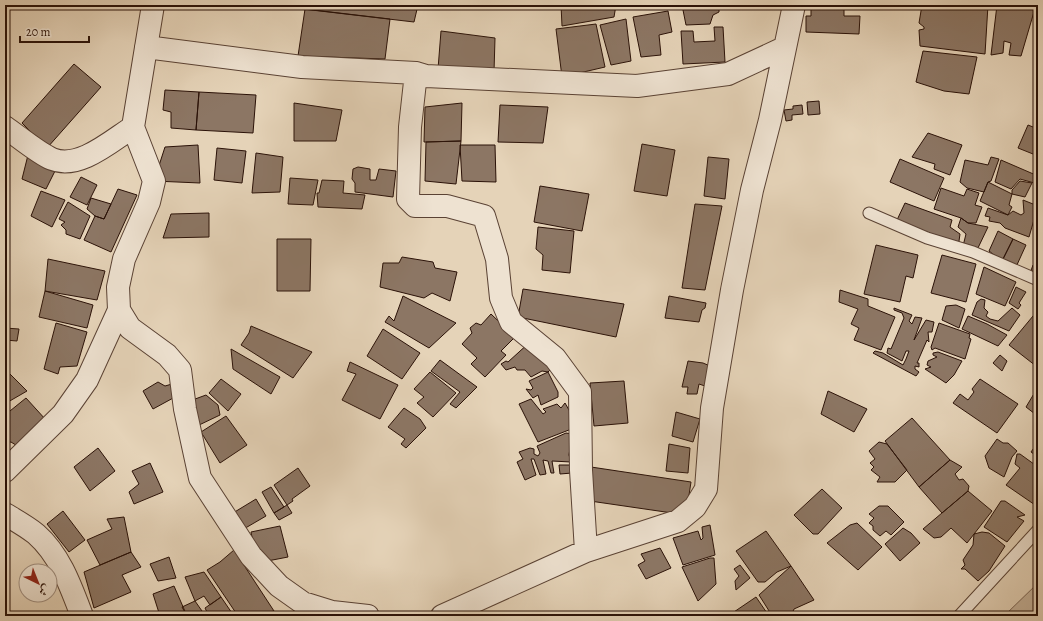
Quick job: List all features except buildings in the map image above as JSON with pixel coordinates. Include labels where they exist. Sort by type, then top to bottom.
[{"type":"street","points":[[5,471],[24,454],[67,409],[87,380],[119,310],[118,287],[124,259],[149,202],[154,181],[133,127],[153,5]]},
{"type":"street","points":[[442,616],[586,551],[678,521],[695,507],[706,489],[712,408],[732,290],[794,5]]},
{"type":"street","points":[[146,47],[302,66],[416,73],[426,76],[637,86],[728,74],[784,48]]},
{"type":"street","points":[[416,73],[410,127],[408,199],[415,206],[448,206],[484,216],[497,259],[501,298],[511,322],[555,358],[580,392],[586,551]]},
{"type":"street","points":[[5,127],[52,159],[67,161],[86,158],[133,127]]},
{"type":"street","points":[[119,310],[130,328],[168,355],[180,370],[185,409],[200,478],[251,556],[279,586],[303,603],[332,612],[368,616]]},
{"type":"street","points":[[5,514],[36,535],[56,557],[73,591],[82,616]]},
{"type":"street","points":[[300,616],[332,612]]},
{"type":"lane","points":[[869,213],[927,238],[973,252],[1038,280]]},
{"type":"lane","points":[[959,616],[1038,530]]},
{"type":"shaded area","points":[[1038,583],[1038,616],[1004,616]]}]
